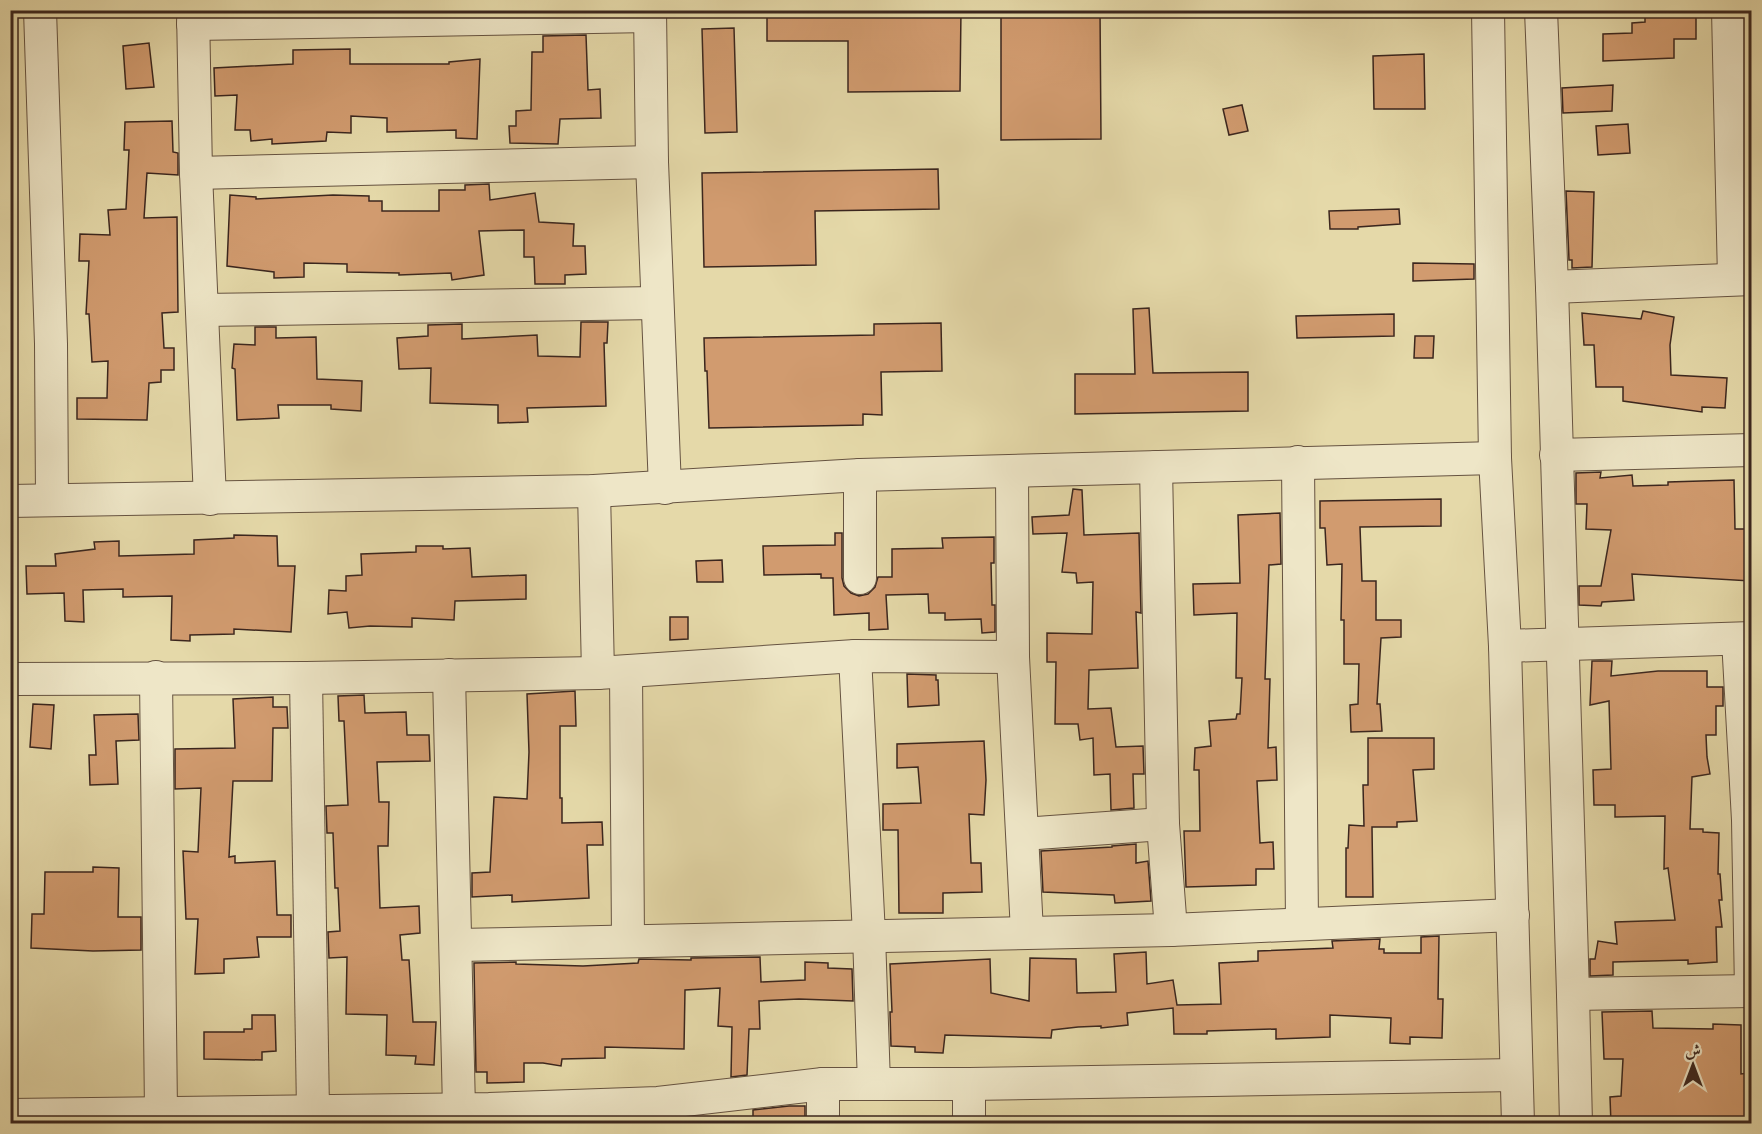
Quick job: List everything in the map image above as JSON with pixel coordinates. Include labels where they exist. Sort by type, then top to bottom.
[{"type":"street","points":[[40,10],[50,332],[52,500]]},
{"type":"street","points":[[1488,10],[1495,458],[1505,646],[1518,1124]]},
{"type":"street","points":[[1541,10],[1552,287],[1576,1124]]},
{"type":"street","points":[[1552,287],[1743,279],[1740,104],[1728,10]]},
{"type":"street","points":[[210,499],[196,173],[193,17],[650,13],[652,162],[665,488]]},
{"type":"street","points":[[196,173],[652,162]]},
{"type":"street","points":[[202,310],[657,303]]},
{"type":"street","points":[[1556,455],[1752,450]]},
{"type":"street","points":[[10,501],[594,491],[860,476],[1495,458]]},
{"type":"street","points":[[1298,462],[1302,924]]},
{"type":"street","points":[[1156,467],[1163,824],[1171,930]]},
{"type":"street","points":[[1012,471],[1013,657],[1027,932]]},
{"type":"street","points":[[860,476],[860,579]]},
{"type":"street","points":[[594,491],[612,673],[628,941]]},
{"type":"street","points":[[1505,646],[1745,638],[1750,820],[1751,991],[1573,994]]},
{"type":"street","points":[[10,679],[306,678],[612,673],[855,656],[1013,657]]},
{"type":"street","points":[[855,656],[869,935],[873,1084]]},
{"type":"street","points":[[449,675],[457,945],[479,1114]]},
{"type":"street","points":[[156,677],[161,1112]]},
{"type":"street","points":[[306,678],[313,1111]]},
{"type":"street","points":[[1023,834],[1163,824]]},
{"type":"street","points":[[457,945],[1171,930],[1513,915]]},
{"type":"street","points":[[10,1115],[313,1111],[355,1117],[658,1113],[823,1084],[969,1084],[1516,1075]]},
{"type":"street","points":[[823,1084],[823,1124]]},
{"type":"street","points":[[969,1084],[969,1124]]},
{"type":"building","points":[[961,10],[960,91],[848,92],[848,41],[767,41],[767,11]]},
{"type":"building","points":[[1001,10],[1100,10],[1101,139],[1001,140]]},
{"type":"building","points":[[1645,10],[1672,10],[1672,14],[1696,13],[1696,39],[1674,39],[1674,58],[1603,61],[1603,34],[1632,33],[1632,23],[1645,22]]},
{"type":"building","points":[[734,28],[737,132],[705,133],[702,29]]},
{"type":"building","points":[[586,35],[588,90],[600,89],[601,118],[560,119],[558,144],[510,143],[509,126],[516,126],[516,111],[531,110],[532,52],[543,52],[543,36]]},
{"type":"building","points":[[149,43],[154,87],[126,89],[123,46]]},
{"type":"building","points":[[350,49],[350,64],[449,64],[449,62],[480,59],[477,139],[456,138],[456,130],[387,132],[387,118],[351,116],[351,133],[327,132],[326,141],[272,144],[272,139],[251,141],[250,130],[235,130],[237,95],[215,96],[214,68],[293,64],[293,50]]},
{"type":"building","points":[[1424,54],[1425,109],[1374,109],[1373,56]]},
{"type":"building","points":[[1613,85],[1612,111],[1563,113],[1562,88]]},
{"type":"building","points":[[1242,105],[1248,131],[1229,135],[1223,109]]},
{"type":"building","points":[[172,121],[173,152],[178,153],[178,175],[147,173],[144,218],[177,217],[178,312],[162,313],[164,348],[174,348],[174,370],[161,370],[161,382],[149,383],[147,420],[77,419],[77,398],[107,398],[108,361],[92,362],[89,314],[86,314],[89,261],[79,261],[80,234],[110,235],[108,210],[126,209],[129,150],[124,150],[125,122]]},
{"type":"building","points":[[1628,124],[1630,153],[1598,155],[1596,126]]},
{"type":"building","points":[[938,169],[939,209],[815,211],[816,265],[704,267],[702,173]]},
{"type":"building","points":[[489,184],[490,200],[535,193],[539,222],[574,224],[573,246],[585,246],[586,274],[565,275],[565,284],[535,284],[534,257],[524,257],[524,230],[479,231],[484,275],[452,280],[451,273],[399,275],[399,273],[347,272],[347,264],[304,263],[304,277],[274,278],[274,272],[227,266],[230,195],[256,197],[256,199],[333,195],[369,196],[369,201],[382,201],[382,211],[439,211],[439,190],[465,190],[465,185]]},
{"type":"building","points":[[1566,191],[1594,192],[1592,267],[1572,268],[1572,260],[1569,260]]},
{"type":"building","points":[[1399,209],[1400,224],[1358,227],[1358,229],[1330,229],[1329,211]]},
{"type":"building","points":[[1413,263],[1474,264],[1474,279],[1413,281]]},
{"type":"building","points":[[1149,308],[1153,373],[1248,372],[1248,411],[1075,414],[1075,374],[1135,374],[1133,309]]},
{"type":"building","points":[[1643,311],[1674,317],[1670,345],[1671,375],[1727,378],[1725,408],[1702,407],[1702,412],[1623,401],[1623,387],[1596,387],[1594,345],[1584,345],[1582,313],[1641,319]]},
{"type":"building","points":[[1394,314],[1394,336],[1297,338],[1296,316]]},
{"type":"building","points":[[581,322],[608,322],[607,343],[604,343],[606,406],[527,408],[528,422],[498,423],[498,405],[430,403],[431,368],[399,369],[397,338],[428,336],[428,325],[462,324],[462,339],[537,335],[538,356],[580,357]]},
{"type":"building","points":[[941,323],[942,371],[881,372],[882,415],[863,414],[863,425],[709,428],[704,338],[874,335],[874,324]]},
{"type":"building","points":[[255,327],[276,327],[276,338],[316,337],[317,379],[362,381],[361,411],[331,409],[331,405],[278,405],[279,418],[237,420],[235,369],[232,368],[234,344],[255,345]]},
{"type":"building","points":[[1415,336],[1434,336],[1433,358],[1414,358]]},
{"type":"building","points":[[1601,472],[1600,478],[1632,475],[1633,486],[1668,485],[1668,482],[1734,480],[1735,529],[1750,529],[1751,581],[1632,574],[1634,600],[1602,602],[1601,606],[1579,605],[1579,586],[1601,586],[1611,530],[1586,529],[1587,504],[1576,504],[1576,473]]},
{"type":"building","points":[[1073,489],[1082,490],[1084,535],[1139,533],[1141,613],[1136,612],[1138,668],[1089,670],[1088,709],[1111,708],[1116,747],[1143,746],[1144,774],[1133,774],[1134,808],[1111,810],[1110,774],[1094,775],[1093,738],[1080,740],[1078,724],[1055,724],[1056,662],[1047,662],[1047,633],[1092,634],[1093,582],[1077,583],[1076,573],[1062,572],[1067,533],[1033,534],[1032,517],[1069,515]]},
{"type":"building","points":[[1441,499],[1441,526],[1360,527],[1362,581],[1376,581],[1376,620],[1401,620],[1401,637],[1381,638],[1377,704],[1380,704],[1382,731],[1351,732],[1350,705],[1358,704],[1359,664],[1344,664],[1344,620],[1341,620],[1342,564],[1327,565],[1325,528],[1320,528],[1320,501]]},
{"type":"building","points":[[1280,513],[1281,564],[1269,565],[1265,679],[1270,679],[1268,748],[1276,747],[1277,780],[1257,781],[1260,843],[1273,842],[1274,869],[1256,869],[1256,885],[1186,887],[1184,831],[1200,831],[1199,770],[1194,770],[1195,748],[1211,746],[1209,721],[1236,719],[1237,714],[1240,714],[1242,678],[1236,678],[1237,613],[1194,615],[1193,584],[1240,583],[1238,515]]},
{"type":"building","points":[[835,533],[842,533],[844,586],[851,593],[859,596],[868,594],[875,587],[878,577],[892,577],[892,549],[943,548],[942,538],[994,537],[994,563],[991,563],[995,632],[982,633],[981,619],[945,620],[945,613],[929,613],[928,594],[886,595],[888,629],[869,630],[869,613],[834,615],[833,578],[821,578],[821,574],[764,575],[763,546],[835,545]]},
{"type":"building","points":[[234,535],[277,536],[278,566],[295,566],[291,632],[234,629],[234,634],[190,635],[190,641],[171,640],[172,596],[123,597],[123,589],[83,590],[84,622],[65,621],[64,593],[27,594],[26,566],[56,566],[55,554],[95,549],[94,542],[119,541],[119,556],[194,554],[194,540],[234,538]]},
{"type":"building","points":[[416,546],[443,546],[443,549],[470,548],[472,577],[526,575],[526,599],[455,601],[454,620],[412,618],[412,627],[349,628],[347,612],[328,614],[329,590],[346,591],[346,576],[362,575],[361,554],[416,552]]},
{"type":"building","points":[[722,560],[723,582],[697,582],[696,561]]},
{"type":"building","points":[[670,617],[688,617],[688,639],[670,640]]},
{"type":"building","points":[[1592,661],[1612,661],[1611,676],[1658,671],[1707,671],[1707,687],[1723,687],[1723,706],[1716,706],[1716,735],[1706,735],[1710,774],[1692,777],[1690,829],[1719,833],[1718,874],[1720,874],[1722,900],[1719,900],[1722,927],[1716,927],[1717,962],[1688,964],[1688,960],[1613,962],[1613,975],[1590,976],[1590,959],[1595,959],[1598,941],[1617,944],[1615,922],[1675,920],[1668,868],[1664,869],[1665,816],[1615,817],[1615,805],[1594,805],[1593,770],[1611,769],[1609,701],[1590,705]]},
{"type":"building","points":[[907,674],[936,675],[939,705],[908,707]]},
{"type":"building","points":[[575,691],[576,726],[560,726],[560,798],[562,798],[562,823],[602,822],[603,845],[587,845],[589,898],[512,902],[512,895],[472,897],[472,873],[490,872],[494,797],[527,799],[529,752],[527,694]]},
{"type":"building","points":[[364,695],[365,713],[406,712],[407,735],[429,735],[430,761],[377,762],[379,802],[389,802],[388,846],[378,846],[380,908],[419,906],[420,933],[400,935],[402,960],[409,960],[413,1022],[436,1022],[434,1065],[415,1064],[416,1056],[386,1055],[387,1015],[346,1014],[347,957],[329,958],[328,932],[340,931],[338,888],[335,888],[333,833],[327,833],[326,806],[348,805],[344,721],[339,721],[338,696]]},
{"type":"building","points":[[273,697],[273,707],[287,707],[288,728],[273,728],[272,781],[233,781],[229,857],[235,856],[235,863],[275,861],[277,915],[291,915],[291,937],[257,937],[259,957],[224,959],[224,973],[195,974],[198,919],[186,919],[183,851],[198,852],[201,788],[175,789],[175,749],[235,748],[233,699]]},
{"type":"building","points":[[33,704],[54,705],[51,749],[30,747]]},
{"type":"building","points":[[138,714],[139,740],[116,741],[118,784],[90,785],[89,755],[96,755],[94,715]]},
{"type":"building","points":[[1368,738],[1434,738],[1434,769],[1413,770],[1417,821],[1397,822],[1397,827],[1372,827],[1373,897],[1346,897],[1346,848],[1348,848],[1349,825],[1364,826],[1363,785],[1368,785]]},
{"type":"building","points":[[984,741],[986,780],[984,815],[969,814],[971,863],[981,863],[982,892],[943,893],[943,913],[899,913],[898,830],[883,830],[883,804],[921,803],[918,767],[897,768],[897,744]]},
{"type":"building","points":[[1136,844],[1136,863],[1148,861],[1151,901],[1115,903],[1114,895],[1043,892],[1041,851]]},
{"type":"building","points":[[93,867],[119,868],[118,917],[141,917],[141,950],[93,951],[31,948],[32,914],[44,914],[45,872],[93,872]]},
{"type":"building","points":[[1439,936],[1438,999],[1443,999],[1442,1038],[1410,1037],[1410,1044],[1390,1043],[1391,1018],[1330,1015],[1330,1037],[1276,1039],[1276,1029],[1174,1034],[1173,1008],[1127,1013],[1128,1025],[1052,1030],[1051,1038],[945,1035],[943,1053],[915,1052],[915,1047],[891,1046],[890,964],[990,959],[991,993],[1029,1001],[1030,958],[1076,959],[1077,993],[1116,992],[1114,954],[1146,952],[1147,984],[1173,980],[1177,1005],[1221,1004],[1219,963],[1258,961],[1258,951],[1333,948],[1332,941],[1380,939],[1379,949],[1384,949],[1384,953],[1421,953],[1421,937]]},
{"type":"building","points":[[760,957],[761,982],[805,980],[805,962],[828,963],[828,968],[852,969],[853,1001],[799,999],[759,1001],[760,1029],[749,1029],[747,1075],[731,1077],[732,1027],[718,1026],[720,988],[685,990],[684,1049],[605,1047],[605,1058],[562,1059],[561,1066],[524,1063],[524,1082],[487,1083],[487,1072],[476,1072],[474,963],[516,962],[516,964],[583,966],[638,963],[639,959],[691,960],[691,958]]},
{"type":"building","points":[[1652,1011],[1653,1028],[1713,1029],[1713,1024],[1741,1025],[1741,1074],[1749,1073],[1752,1123],[1611,1124],[1610,1097],[1621,1096],[1623,1059],[1604,1059],[1602,1012]]},
{"type":"building","points":[[252,1015],[275,1015],[276,1051],[262,1052],[262,1060],[204,1059],[204,1032],[244,1032],[244,1029],[252,1029]]},
{"type":"building","points":[[805,1106],[805,1124],[753,1124],[753,1110]]}]
